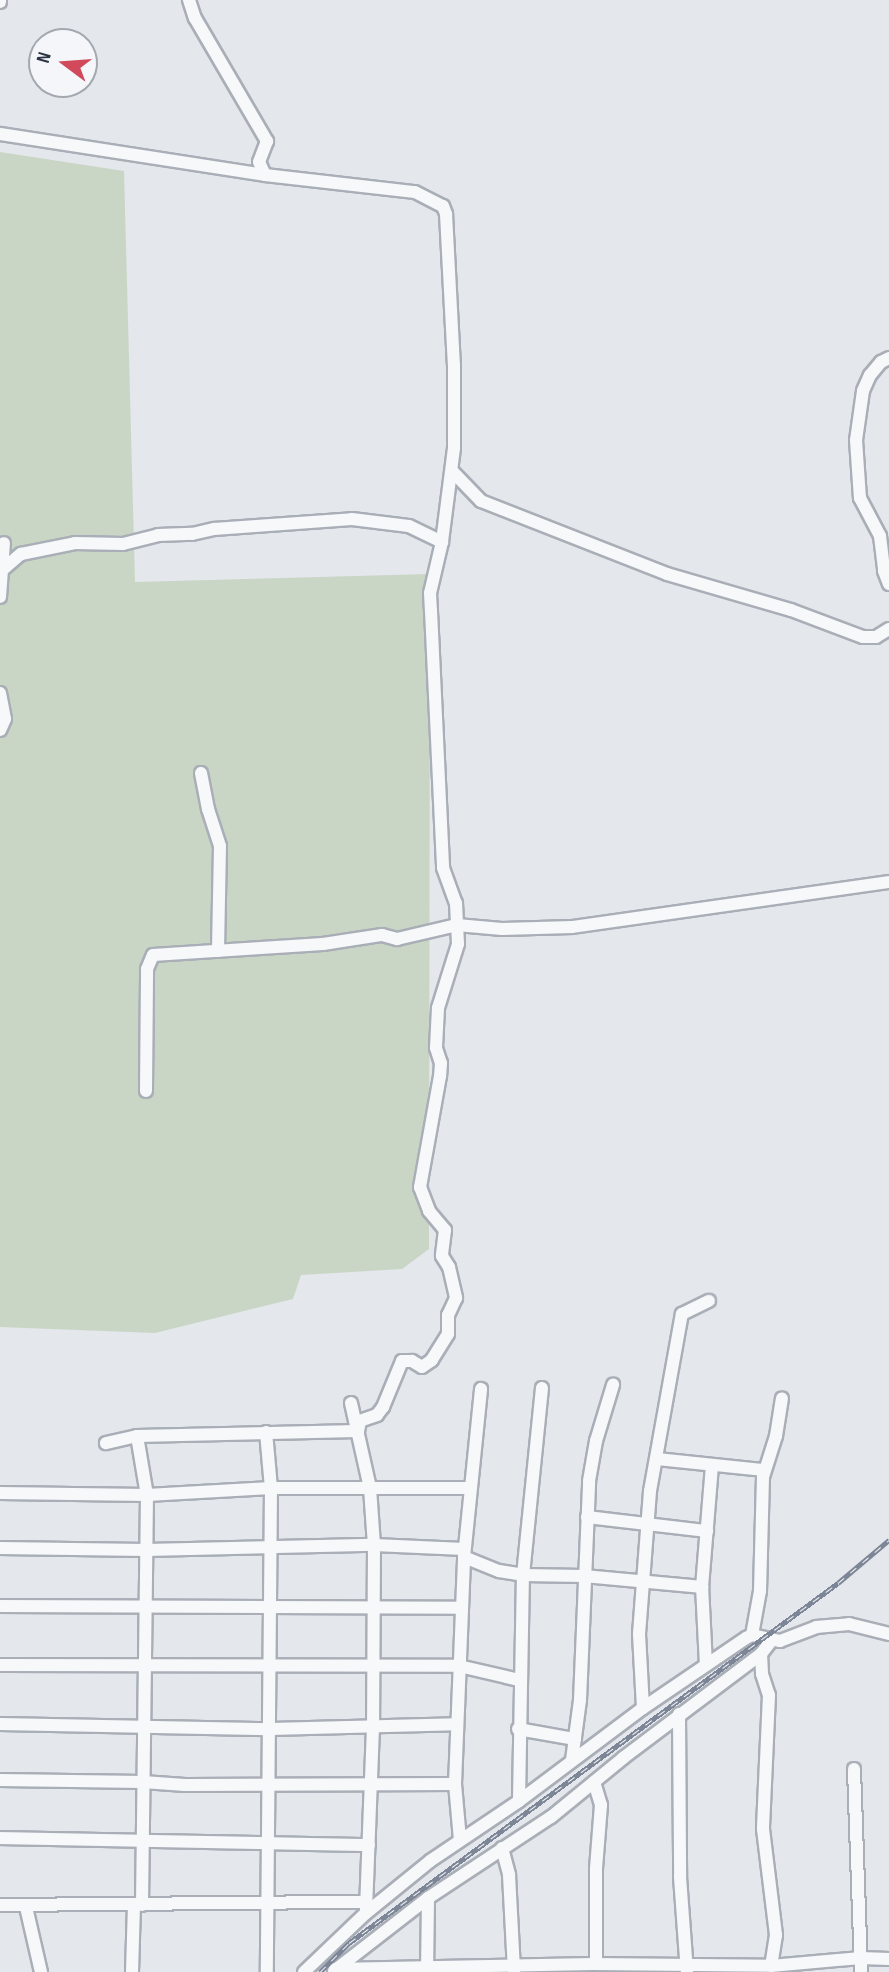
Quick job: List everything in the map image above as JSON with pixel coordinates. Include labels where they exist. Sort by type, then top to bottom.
[{"type":"street","points":[[189,0],[195,18],[267,141],[258,162],[265,175]]},
{"type":"street","points":[[0,134],[265,175],[415,192],[443,206],[446,214],[454,365],[453,472],[445,507],[442,542],[433,578],[430,611],[443,868],[456,903],[458,944],[453,968],[438,1008],[436,1048],[441,1063],[440,1076],[420,1187],[429,1211],[445,1230],[442,1256],[449,1267],[455,1304],[448,1315],[448,1334],[432,1360],[422,1367],[412,1361],[402,1361],[383,1407],[377,1415],[360,1421],[358,1431]]},
{"type":"street","points":[[889,358],[881,362],[870,375],[863,391],[856,440],[860,498],[880,536],[889,584]]},
{"type":"street","points":[[453,472],[481,501],[667,574],[791,610],[863,637],[876,637],[889,629]]},
{"type":"street","points":[[1,572],[22,554],[75,543],[123,544],[158,536],[192,534],[214,529],[352,519],[409,526],[442,542]]},
{"type":"street","points":[[0,597],[4,543]]},
{"type":"street","points":[[0,693],[5,719],[0,730]]},
{"type":"street","points":[[201,773],[208,809],[220,846],[218,951]]},
{"type":"street","points":[[146,1091],[147,962],[153,955],[323,944],[382,935],[397,939],[457,925],[502,929],[572,927],[889,882]]},
{"type":"street","points":[[643,1708],[639,1634],[647,1523],[657,1459],[681,1314],[709,1301]]},
{"type":"street","points":[[572,1760],[580,1700],[589,1481],[596,1441],[614,1385]]},
{"type":"street","points":[[519,1801],[518,1729],[523,1575],[542,1388]]},
{"type":"street","points":[[460,1840],[455,1784],[461,1608],[469,1488],[481,1390]]},
{"type":"street","points":[[304,1972],[366,1908],[519,1801],[643,1708],[752,1635],[760,1591],[764,1470],[776,1436],[782,1398]]},
{"type":"street","points":[[351,1403],[370,1488],[374,1545],[373,1727],[366,1908]]},
{"type":"street","points":[[106,1443],[138,1436],[358,1431]]},
{"type":"street","points":[[267,1432],[271,1488],[267,1972]]},
{"type":"street","points":[[132,1972],[142,1840],[142,1667],[147,1496],[138,1436]]},
{"type":"street","points":[[657,1459],[764,1470]]},
{"type":"street","points":[[706,1665],[702,1587],[712,1466]]},
{"type":"street","points":[[0,1493],[147,1496],[271,1488],[469,1488]]},
{"type":"street","points":[[587,1517],[707,1531]]},
{"type":"street","points":[[0,1548],[146,1550],[374,1545],[464,1553],[499,1571],[523,1575],[584,1576],[702,1587]]},
{"type":"street","points":[[0,1606],[271,1610],[461,1608]]},
{"type":"street","points":[[752,1635],[780,1641],[816,1627],[849,1624],[889,1634]]},
{"type":"street","points":[[334,1971],[428,1898],[551,1817],[679,1714],[761,1654],[771,1641]]},
{"type":"street","points":[[761,1654],[762,1674],[769,1695],[763,1829],[776,1935],[775,1968]]},
{"type":"street","points":[[0,1665],[459,1667],[519,1680]]},
{"type":"street","points":[[679,1714],[680,1877],[687,1969]]},
{"type":"street","points":[[0,1724],[270,1729],[456,1724]]},
{"type":"street","points":[[518,1729],[575,1738]]},
{"type":"street","points":[[854,1769],[861,1972]]},
{"type":"street","points":[[0,1780],[185,1785],[455,1784]]},
{"type":"street","points":[[594,1782],[601,1805],[596,1869],[594,1967]]},
{"type":"street","points":[[0,1838],[268,1840],[369,1844]]},
{"type":"street","points":[[502,1848],[509,1875],[514,1970]]},
{"type":"street","points":[[427,1970],[428,1898]]},
{"type":"street","points":[[0,1905],[26,1907],[267,1903],[366,1908]]},
{"type":"street","points":[[26,1907],[41,1972]]},
{"type":"street","points":[[334,1971],[594,1967],[797,1968],[862,1958],[889,1959]]},
{"type":"green space","points":[[0,152],[124,171],[135,582],[430,574],[429,1249],[402,1269],[301,1275],[293,1299],[155,1333],[0,1327]]},
{"type":"railway","points":[[320,1972],[349,1943],[838,1583],[889,1540]]}]
